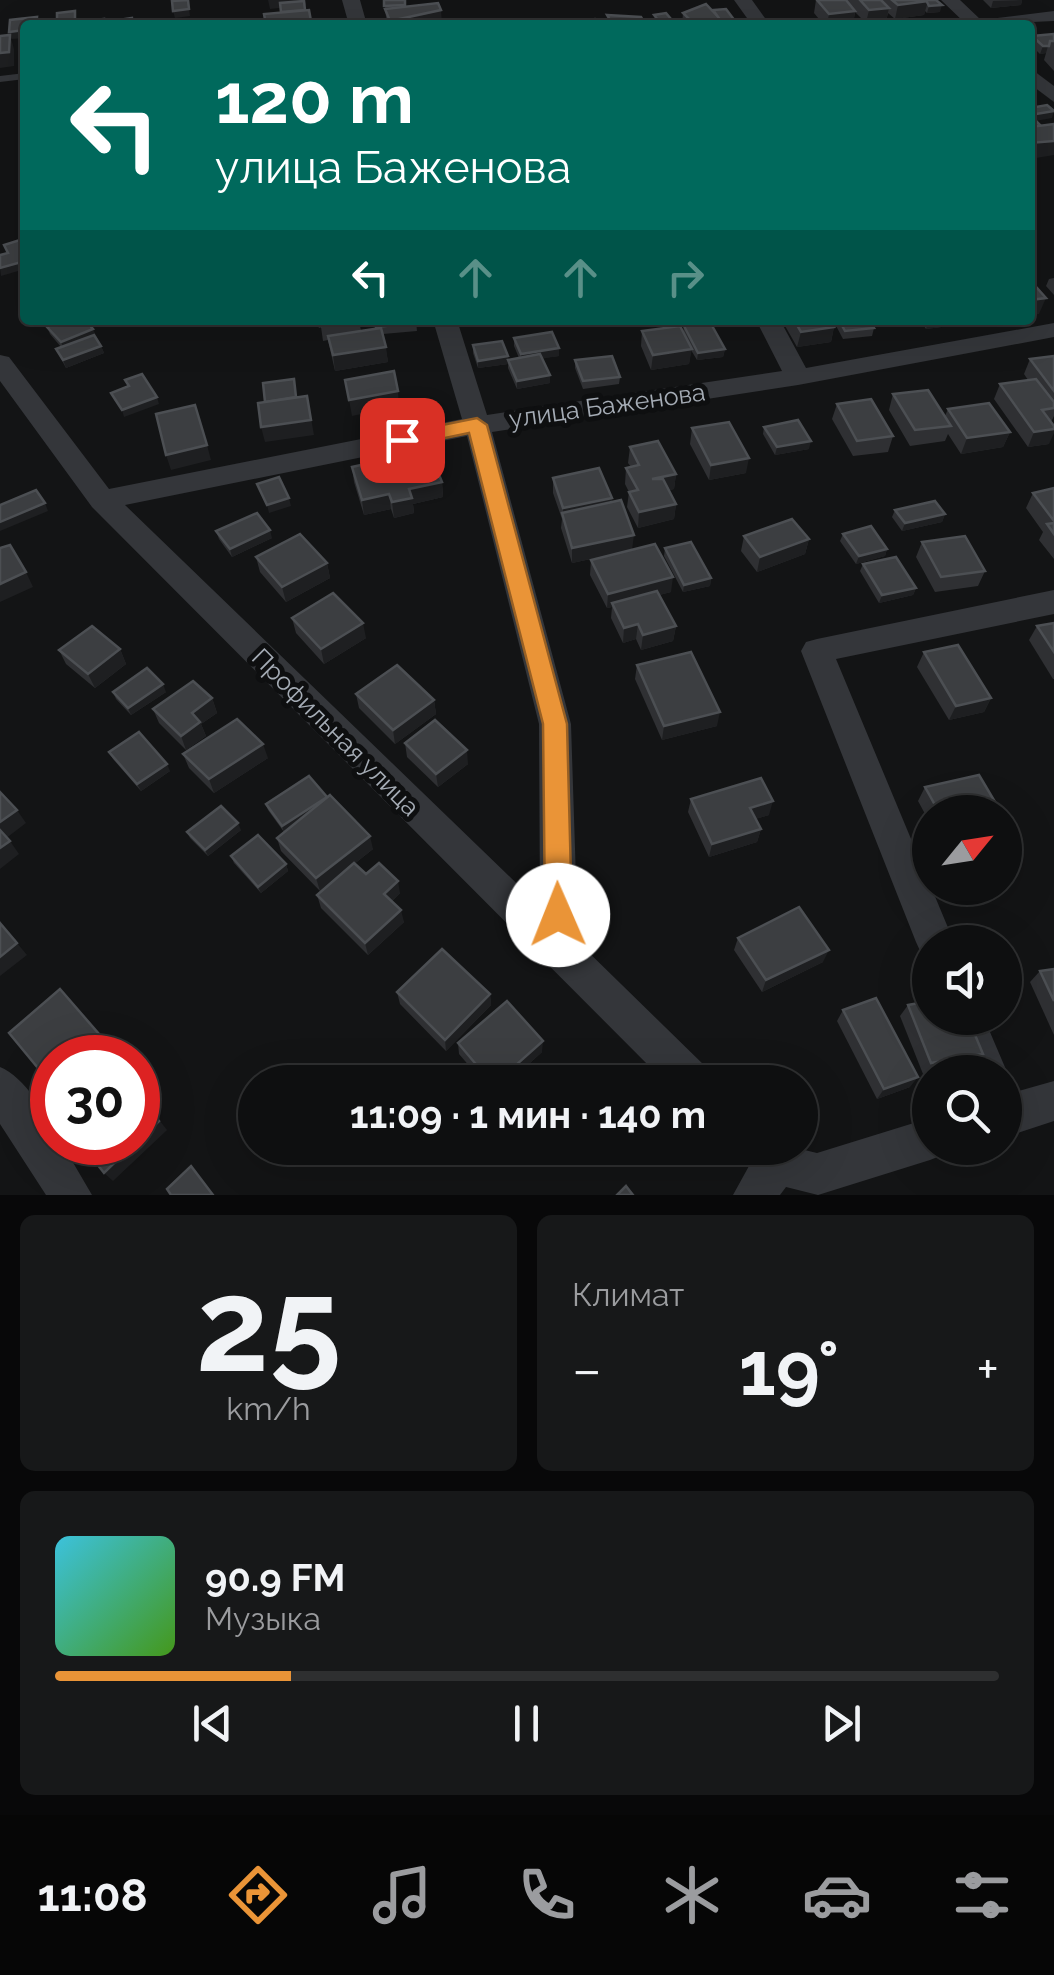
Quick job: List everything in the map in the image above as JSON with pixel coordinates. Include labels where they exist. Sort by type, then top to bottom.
[{"type":"street","points":[[742,0],[757,20]]},
{"type":"street","points":[[950,0],[973,20]]},
{"type":"street","points":[[1021,20],[1054,16]]},
{"type":"street","points":[[1035,79],[1054,96]]},
{"type":"street","points":[[447,325],[477,425],[555,724],[559,953]]},
{"type":"street","points":[[771,325],[798,377]]},
{"type":"street","name":"улица Баженова","points":[[102,500],[477,425],[798,377],[1054,330]]},
{"type":"street","name":"Профильная улица","points":[[0,363],[102,500],[675,1065]]},
{"type":"street","points":[[927,925],[817,651],[1054,602]]},
{"type":"street","points":[[0,1087],[71,1195]]},
{"type":"street","points":[[1022,1111],[1054,1101]]},
{"type":"street","points":[[764,1175],[817,1174],[912,1145]]},
{"type":"building","points":[[188,0],[189,9],[173,11],[172,1]]},
{"type":"building","points":[[384,0],[405,0],[405,5],[384,6]]},
{"type":"building","points":[[817,0],[846,0],[855,11],[829,14]]},
{"type":"building","points":[[860,0],[881,0],[889,8],[869,10]]},
{"type":"building","points":[[892,0],[926,0],[928,1],[898,5]]},
{"type":"building","points":[[926,0],[936,0],[942,5],[929,6]]},
{"type":"building","points":[[304,1],[305,10],[281,12],[280,3]]},
{"type":"building","points":[[438,3],[441,10],[390,20],[385,9]]},
{"type":"building","points":[[706,4],[721,20],[690,20],[683,13]]},
{"type":"building","points":[[726,9],[734,20],[720,20],[713,10]]},
{"type":"building","points":[[309,10],[311,20],[265,20],[264,14]]},
{"type":"building","points":[[75,11],[75,20],[57,20],[57,13]]},
{"type":"building","points":[[666,13],[672,20],[658,20],[654,15]]},
{"type":"building","points":[[607,15],[643,20],[610,20]]},
{"type":"building","points":[[37,17],[20,20],[20,31],[9,32],[10,20]]},
{"type":"building","points":[[1054,34],[1054,41],[1043,46],[1035,36]]},
{"type":"building","points":[[10,35],[9,52],[0,53],[0,36]]},
{"type":"building","points":[[1047,105],[1054,111],[1035,114],[1035,107]]},
{"type":"building","points":[[1054,124],[1054,141],[1035,143],[1035,126]]},
{"type":"building","points":[[20,240],[20,262],[0,268],[0,255],[8,253],[4,245]]},
{"type":"building","points":[[1035,286],[1046,298],[1035,299]]},
{"type":"building","points":[[89,325],[93,329],[61,342],[47,327]]},
{"type":"building","points":[[712,325],[725,349],[698,353],[684,326]]},
{"type":"building","points":[[797,325],[834,327],[801,332]]},
{"type":"building","points":[[842,325],[874,328],[845,331]]},
{"type":"building","points":[[680,326],[692,349],[653,355],[642,331]]},
{"type":"building","points":[[381,328],[386,347],[333,355],[328,336]]},
{"type":"building","points":[[552,332],[559,348],[521,354],[514,338]]},
{"type":"building","points":[[94,335],[101,346],[63,360],[56,349]]},
{"type":"building","points":[[502,341],[508,356],[478,361],[473,345]]},
{"type":"building","points":[[540,354],[550,375],[517,381],[508,360]]},
{"type":"building","points":[[612,356],[620,377],[583,381],[575,360]]},
{"type":"building","points":[[1054,356],[1054,391],[1030,359]]},
{"type":"building","points":[[394,371],[398,391],[349,400],[345,380]]},
{"type":"building","points":[[142,374],[157,397],[122,410],[111,393],[129,386],[125,380]]},
{"type":"building","points":[[294,379],[296,397],[265,402],[263,383]]},
{"type":"building","points":[[1036,379],[1054,402],[1054,408],[1042,410],[1054,429],[1034,432],[1000,384]]},
{"type":"building","points":[[928,390],[951,426],[915,430],[893,394]]},
{"type":"building","points":[[307,396],[311,420],[261,427],[258,403]]},
{"type":"building","points":[[871,399],[893,436],[857,441],[837,404]]},
{"type":"building","points":[[989,403],[1010,432],[967,438],[948,409]]},
{"type":"building","points":[[195,405],[207,445],[166,455],[156,414]]},
{"type":"building","points":[[798,420],[811,441],[777,447],[764,427]]},
{"type":"building","points":[[729,422],[749,458],[711,465],[692,428]]},
{"type":"building","points":[[658,441],[676,474],[652,479],[663,479],[676,504],[639,512],[629,492],[638,490],[626,468],[639,465],[630,447]]},
{"type":"building","points":[[429,450],[442,482],[409,489],[412,498],[392,502],[389,494],[362,500],[352,467]]},
{"type":"building","points":[[599,468],[612,498],[563,508],[553,478]]},
{"type":"building","points":[[279,477],[289,498],[267,505],[257,484]]},
{"type":"building","points":[[1054,488],[1054,521],[1033,493]]},
{"type":"building","points":[[36,490],[45,503],[0,522],[0,505]]},
{"type":"building","points":[[621,500],[634,535],[572,548],[562,513]]},
{"type":"building","points":[[935,501],[945,514],[905,523],[895,510]]},
{"type":"building","points":[[257,513],[270,530],[230,549],[216,531]]},
{"type":"building","points":[[792,519],[809,539],[760,557],[744,536]]},
{"type":"building","points":[[871,526],[887,549],[859,556],[843,534]]},
{"type":"building","points":[[300,534],[327,563],[282,587],[256,557]]},
{"type":"building","points":[[965,536],[985,571],[941,577],[922,542]]},
{"type":"building","points":[[691,542],[711,578],[684,585],[665,548]]},
{"type":"building","points":[[655,544],[673,577],[608,594],[591,560]]},
{"type":"building","points":[[10,545],[26,572],[0,584],[0,548]]},
{"type":"building","points":[[896,557],[916,588],[882,595],[863,564]]},
{"type":"building","points":[[657,591],[676,626],[643,635],[638,624],[624,628],[612,603]]},
{"type":"building","points":[[333,593],[363,623],[321,649],[292,618]]},
{"type":"building","points":[[1054,623],[1054,652],[1037,626]]},
{"type":"building","points":[[92,626],[120,649],[88,674],[59,650]]},
{"type":"building","points":[[958,645],[991,698],[956,706],[924,652]]},
{"type":"building","points":[[691,652],[720,712],[664,726],[637,665]]},
{"type":"building","points":[[397,665],[434,700],[393,730],[356,694]]},
{"type":"building","points":[[147,668],[163,684],[128,708],[113,692]]},
{"type":"building","points":[[193,681],[212,698],[192,713],[200,722],[181,736],[153,709]]},
{"type":"building","points":[[237,719],[263,744],[209,779],[183,754]]},
{"type":"building","points":[[435,720],[467,750],[436,774],[405,743]]},
{"type":"building","points":[[139,732],[167,764],[137,784],[109,752]]},
{"type":"building","points":[[979,775],[991,795],[929,795],[925,787]]},
{"type":"building","points":[[309,776],[327,797],[282,826],[266,804]]},
{"type":"building","points":[[761,778],[773,801],[750,808],[761,829],[712,844],[691,799]]},
{"type":"building","points":[[0,792],[17,810],[0,822]]},
{"type":"building","points":[[330,795],[370,836],[316,878],[277,838]]},
{"type":"building","points":[[221,806],[238,823],[205,850],[187,832]]},
{"type":"building","points":[[0,830],[10,841],[0,848]]},
{"type":"building","points":[[258,835],[286,864],[258,887],[231,856]]},
{"type":"building","points":[[354,863],[366,874],[379,863],[398,881],[384,894],[401,910],[365,943],[317,895]]},
{"type":"building","points":[[799,907],[829,950],[766,980],[738,938]]},
{"type":"building","points":[[0,923],[17,943],[0,957]]},
{"type":"building","points":[[442,949],[490,994],[445,1040],[397,992]]},
{"type":"building","points":[[1054,969],[1054,1001],[1040,971]]},
{"type":"building","points":[[60,989],[100,1035],[30,1035],[30,1058],[9,1033]]},
{"type":"building","points":[[876,998],[912,1066],[912,1079],[884,1089],[843,1010]]},
{"type":"building","points":[[507,1001],[543,1041],[516,1065],[477,1065],[458,1043]]},
{"type":"building","points":[[920,1035],[975,1035],[983,1054],[977,1055],[928,1055]]},
{"type":"building","points":[[191,1166],[213,1195],[171,1195],[167,1189]]},
{"type":"building","points":[[626,1186],[633,1195],[617,1195]]},
{"type":"route","points":[[402,440],[477,425],[555,724],[558,915]]}]
